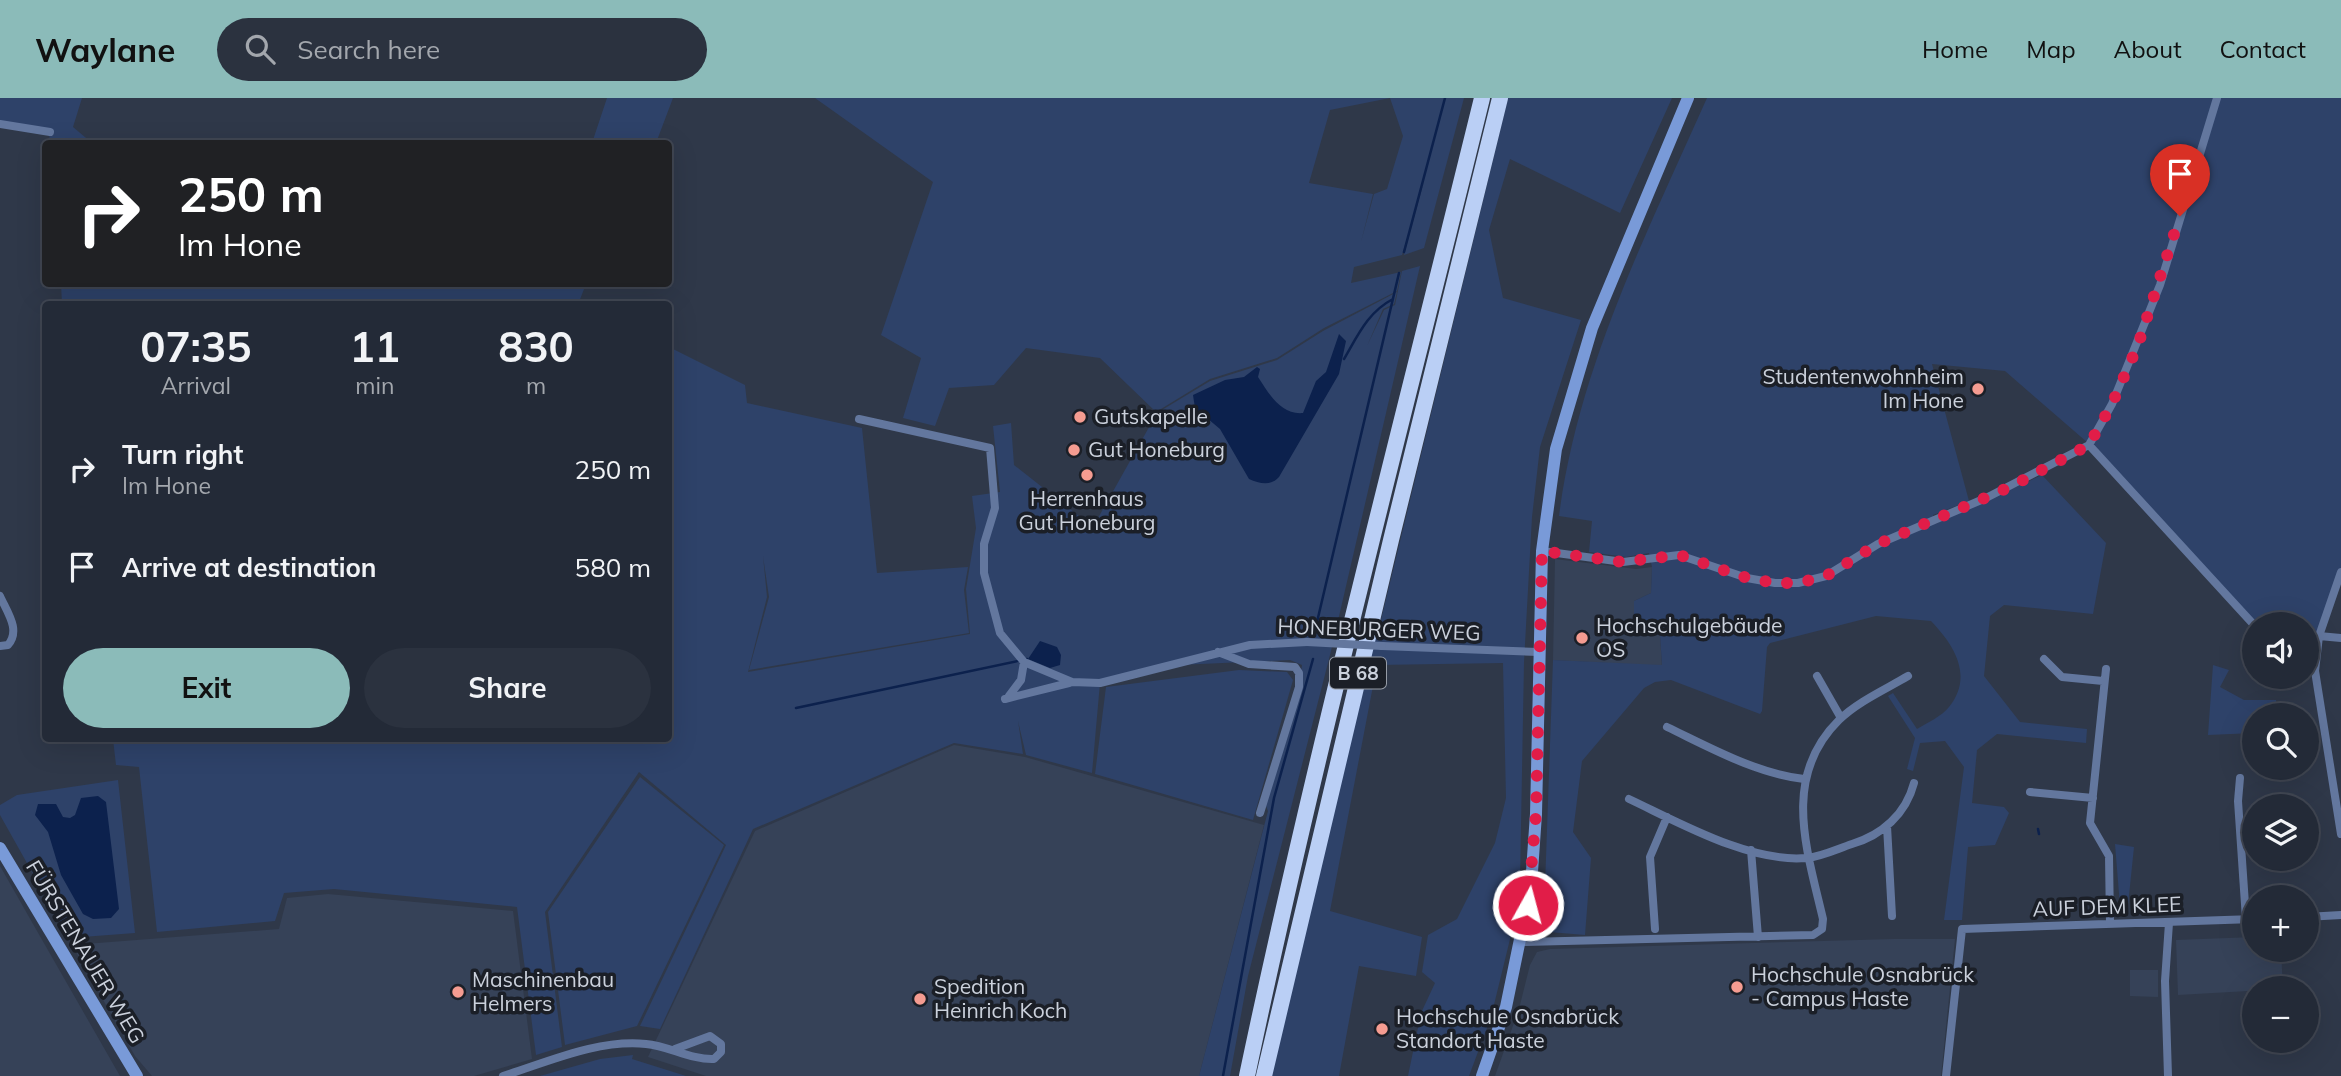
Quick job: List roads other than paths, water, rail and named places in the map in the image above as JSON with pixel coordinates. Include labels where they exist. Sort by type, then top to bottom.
[{"type":"highway","name":"B 68","points":[[1247,1076],[1273,949],[1482,98]]},
{"type":"highway","name":"B 68","points":[[1264,1076],[1294,938],[1500,98]]},
{"type":"street","points":[[1482,1076],[1506,1007],[1522,942],[1531,886],[1536,814],[1542,551],[1556,449],[1586,346],[1688,98]]},
{"type":"street","points":[[1542,551],[1623,562],[1679,555],[1747,578],[1775,583],[1798,583],[1826,576],[1878,544],[1998,493],[2089,445],[2112,404],[2156,296],[2217,98]]},
{"type":"street","points":[[0,124],[50,132]]},
{"type":"street","points":[[859,419],[990,448],[995,508],[984,544],[984,573],[995,623],[1005,643],[1022,660]]},
{"type":"street","points":[[2089,445],[2242,612]]},
{"type":"street","points":[[2341,572],[2319,636],[2341,638]]},
{"type":"street","points":[[0,596],[14,627],[14,638],[8,645],[0,646]]},
{"type":"street","name":"HONEBURGER WEG","points":[[1072,682],[1022,660],[1021,680],[1015,692],[1004,699],[1072,682],[1100,683],[1135,676],[1251,645],[1307,642],[1538,652]]},
{"type":"street","name":"HONEBURGER WEG","points":[[1218,652],[1249,664],[1295,667],[1299,673],[1299,687],[1260,813]]},
{"type":"street","points":[[2044,659],[2062,677],[2103,681]]},
{"type":"street","points":[[2106,669],[2090,823],[2109,856],[2110,924]]},
{"type":"street","points":[[1817,676],[1841,718]]},
{"type":"street","points":[[1522,942],[1813,935],[1822,929],[1823,919],[1808,858],[1801,808],[1804,779],[1821,741],[1841,718],[1908,676]]},
{"type":"street","points":[[2314,689],[2341,834]]},
{"type":"street","points":[[1667,727],[1751,767],[1778,776],[1804,779]]},
{"type":"street","points":[[2240,778],[2238,801],[2247,885]]},
{"type":"street","points":[[1629,799],[1720,841],[1751,850],[1808,858],[1863,841],[1887,826],[1908,802],[1914,783]]},
{"type":"street","points":[[2030,792],[2093,798]]},
{"type":"street","points":[[1655,929],[1650,857],[1667,817]]},
{"type":"street","points":[[1887,826],[1892,916]]},
{"type":"street","name":"FÜRSTENAUER WEG","points":[[0,848],[137,1076]]},
{"type":"street","points":[[1751,850],[1758,937]]},
{"type":"street","points":[[2319,916],[2341,915]]},
{"type":"street","name":"AUF DEM KLEE","points":[[1946,1076],[1962,933],[2242,919]]},
{"type":"street","points":[[2168,1076],[2165,981],[2169,923]]},
{"type":"street","points":[[503,1076],[613,1044],[644,1043],[675,1049],[703,1059],[714,1059],[721,1052],[721,1044],[710,1035],[675,1049]]},
{"type":"waterway","points":[[1404,252],[1445,98]]},
{"type":"waterway","points":[[1317,622],[1399,273]]},
{"type":"waterway","points":[[1344,359],[1370,317],[1393,299]]},
{"type":"waterway","points":[[796,708],[1027,659]]},
{"type":"waterway","points":[[1223,1076],[1274,798],[1313,659]]},
{"type":"waterway","points":[[2038,829],[2039,834]]},
{"type":"place","name":"Studentenwohnheim Im Hone","points":[[1978,389]]},
{"type":"place","name":"Gutskapelle","points":[[1080,417]]},
{"type":"place","name":"Gut Honeburg","points":[[1074,450]]},
{"type":"place","name":"Herrenhaus Gut Honeburg","points":[[1087,475]]},
{"type":"place","name":"Hochschulgebäude OS","points":[[1582,638]]},
{"type":"place","name":"Hochschule Osnabrück - Campus Haste","points":[[1737,987]]},
{"type":"place","name":"Maschinenbau Helmers","points":[[458,992]]},
{"type":"place","name":"Spedition Heinrich Koch","points":[[920,999]]},
{"type":"place","name":"Hochschule Osnabrück Standort Haste","points":[[1382,1029]]}]
